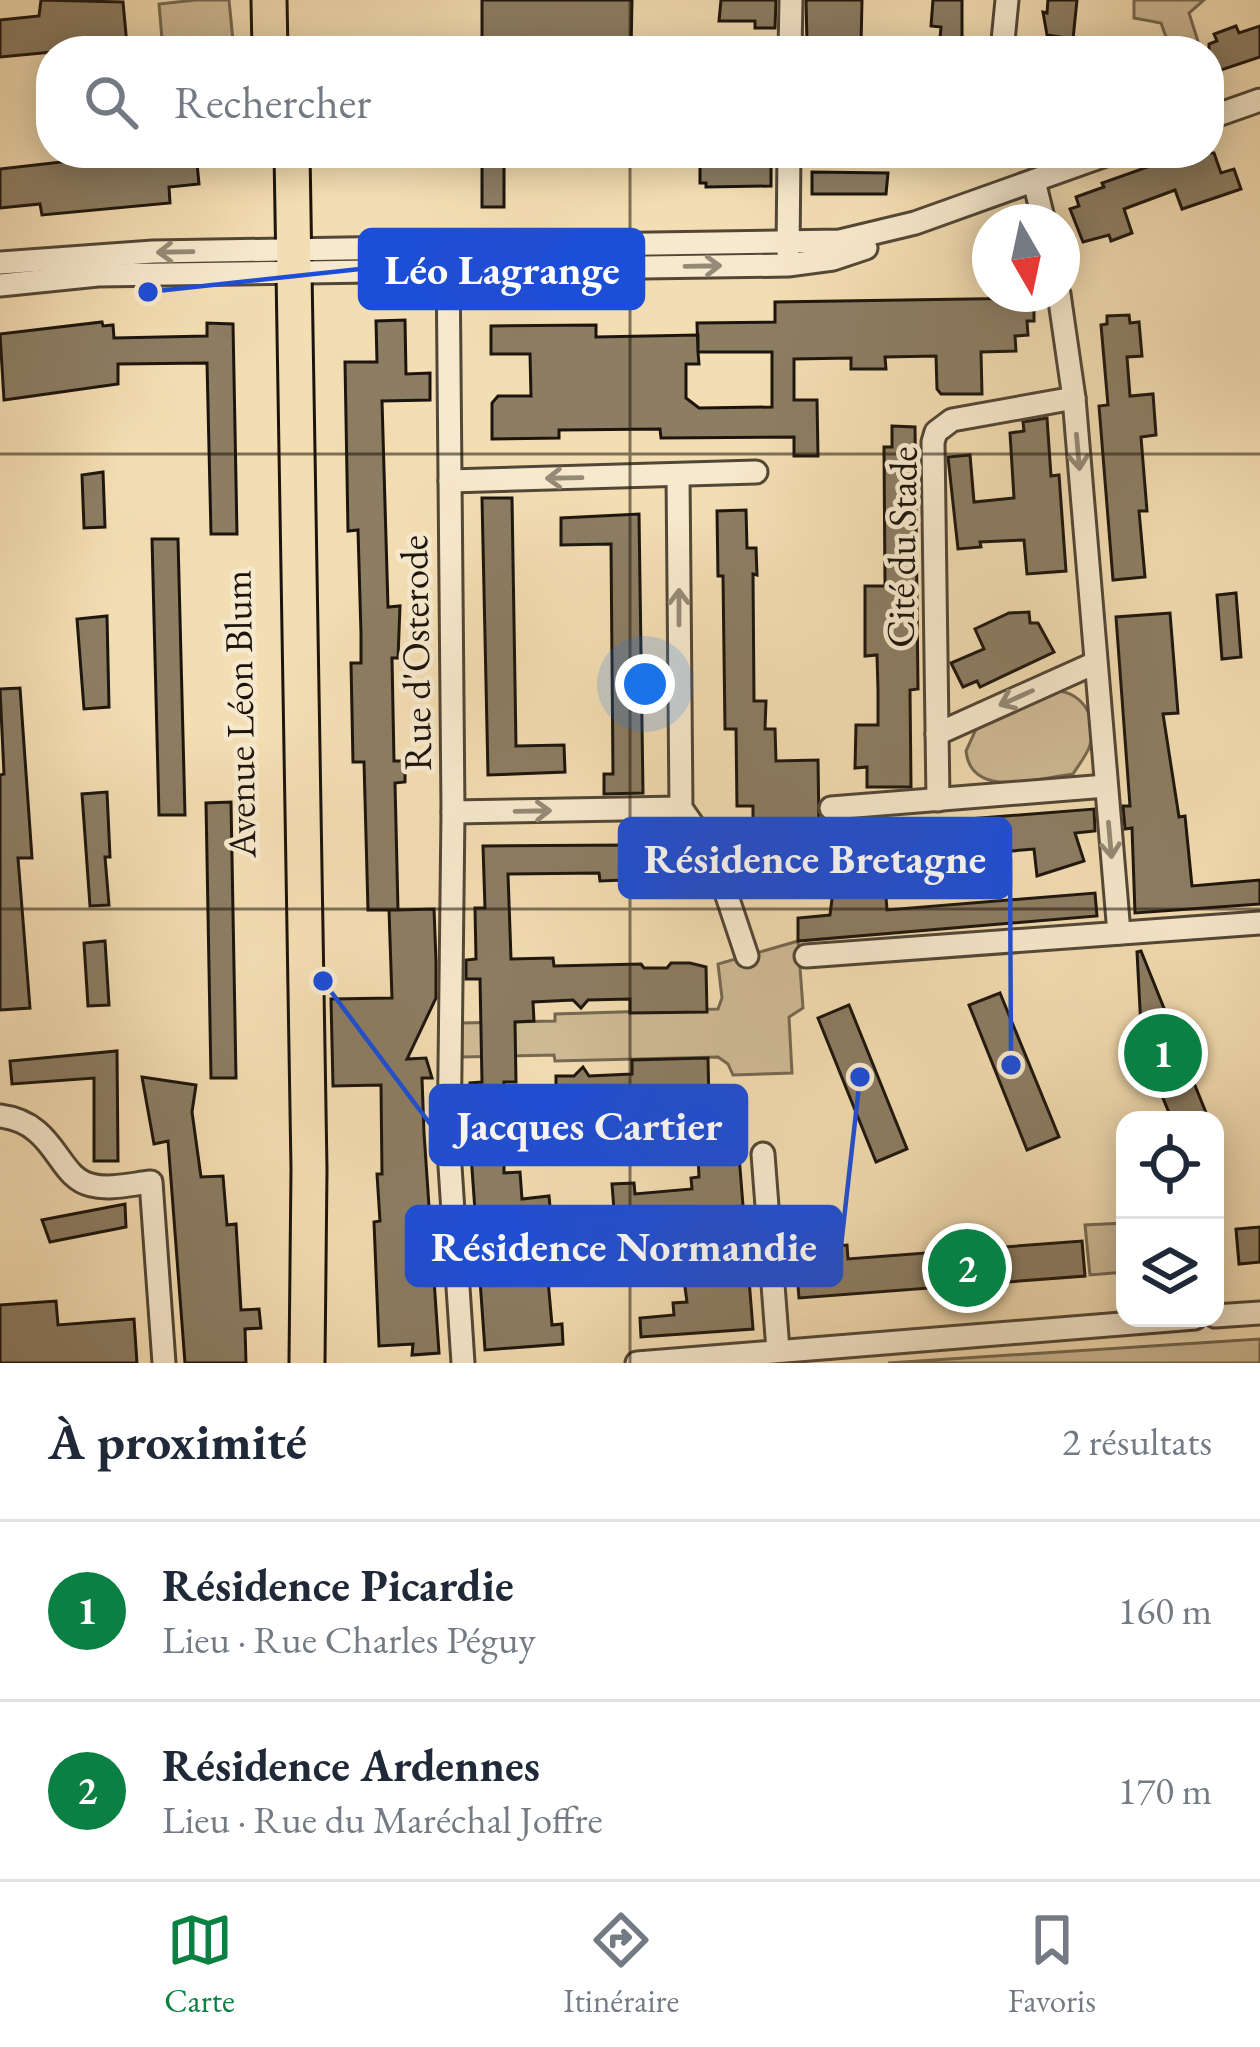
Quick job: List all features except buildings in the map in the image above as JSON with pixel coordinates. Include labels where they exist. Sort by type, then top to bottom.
[{"type":"main road","points":[[269,0],[270,36]]},
{"type":"main road","points":[[290,0],[291,36]]},
{"type":"main road","name":"Avenue Léon Blum","points":[[274,168],[283,260],[309,1169],[307,1363]]},
{"type":"main road","name":"Avenue Léon Blum","points":[[283,260],[291,168]]},
{"type":"street","points":[[790,36],[791,0]]},
{"type":"street","points":[[1003,36],[1007,0]]},
{"type":"street","points":[[1224,113],[1260,100]]},
{"type":"street","points":[[788,254],[789,168]]},
{"type":"street","points":[[0,263],[111,254],[283,260],[788,254],[915,224],[1070,168]]},
{"type":"street","points":[[1034,181],[1040,204]]},
{"type":"street","name":"Rue d'Osterode","points":[[448,259],[453,812],[681,808]]},
{"type":"street","points":[[0,285],[283,260]]},
{"type":"street","points":[[1062,312],[1074,398],[1119,933]]},
{"type":"street","name":"Cité du Stade","points":[[938,800],[936,432],[952,420],[1074,398]]},
{"type":"street","name":"Rue d'Osterode","points":[[449,481],[756,472]]},
{"type":"street","points":[[678,475],[681,808],[713,854],[747,956]]},
{"type":"street","points":[[937,734],[1095,663]]},
{"type":"street","points":[[831,808],[1106,786]]},
{"type":"street","points":[[453,812],[449,1151],[464,1363]]},
{"type":"street","points":[[806,956],[1260,923]]},
{"type":"street","points":[[0,1116],[16,1118],[38,1130],[72,1172],[89,1185],[151,1182],[164,1363]]},
{"type":"street","points":[[763,1154],[778,1351]]},
{"type":"street","points":[[1224,1315],[1260,1312]]},
{"type":"street","points":[[637,1363],[1116,1324]]},
{"type":"shaded area","points":[[229,0],[233,36],[162,36],[159,4]]},
{"type":"shaded area","points":[[1134,0],[1204,0],[1189,13],[1196,36],[1166,36],[1161,23],[1134,18]]},
{"type":"shaded area","points":[[1055,691],[1074,696],[1091,719],[1089,748],[1073,774],[1008,782],[980,776],[966,751],[977,727]]},
{"type":"shaded area","points":[[798,941],[803,1008],[789,1017],[792,1073],[733,1075],[718,1057],[555,1061],[554,1055],[462,1057],[462,1023],[555,1021],[555,1014],[718,1009],[722,998],[718,964]]},
{"type":"shaded area","points":[[1116,1223],[1116,1273],[1090,1275],[1085,1225]]},
{"type":"shaded area","points":[[1260,1339],[1260,1363],[888,1363]]},
{"type":"place","name":"Léo Lagrange","points":[[148,292]]},
{"type":"place","name":"Jacques Cartier","points":[[323,981]]},
{"type":"place","name":"Résidence Picardie","points":[[1163,1053]]},
{"type":"place","name":"Résidence Bretagne","points":[[1011,1065]]},
{"type":"place","name":"Résidence Normandie","points":[[860,1077]]},
{"type":"place","name":"Résidence Ardennes","points":[[967,1268]]}]
